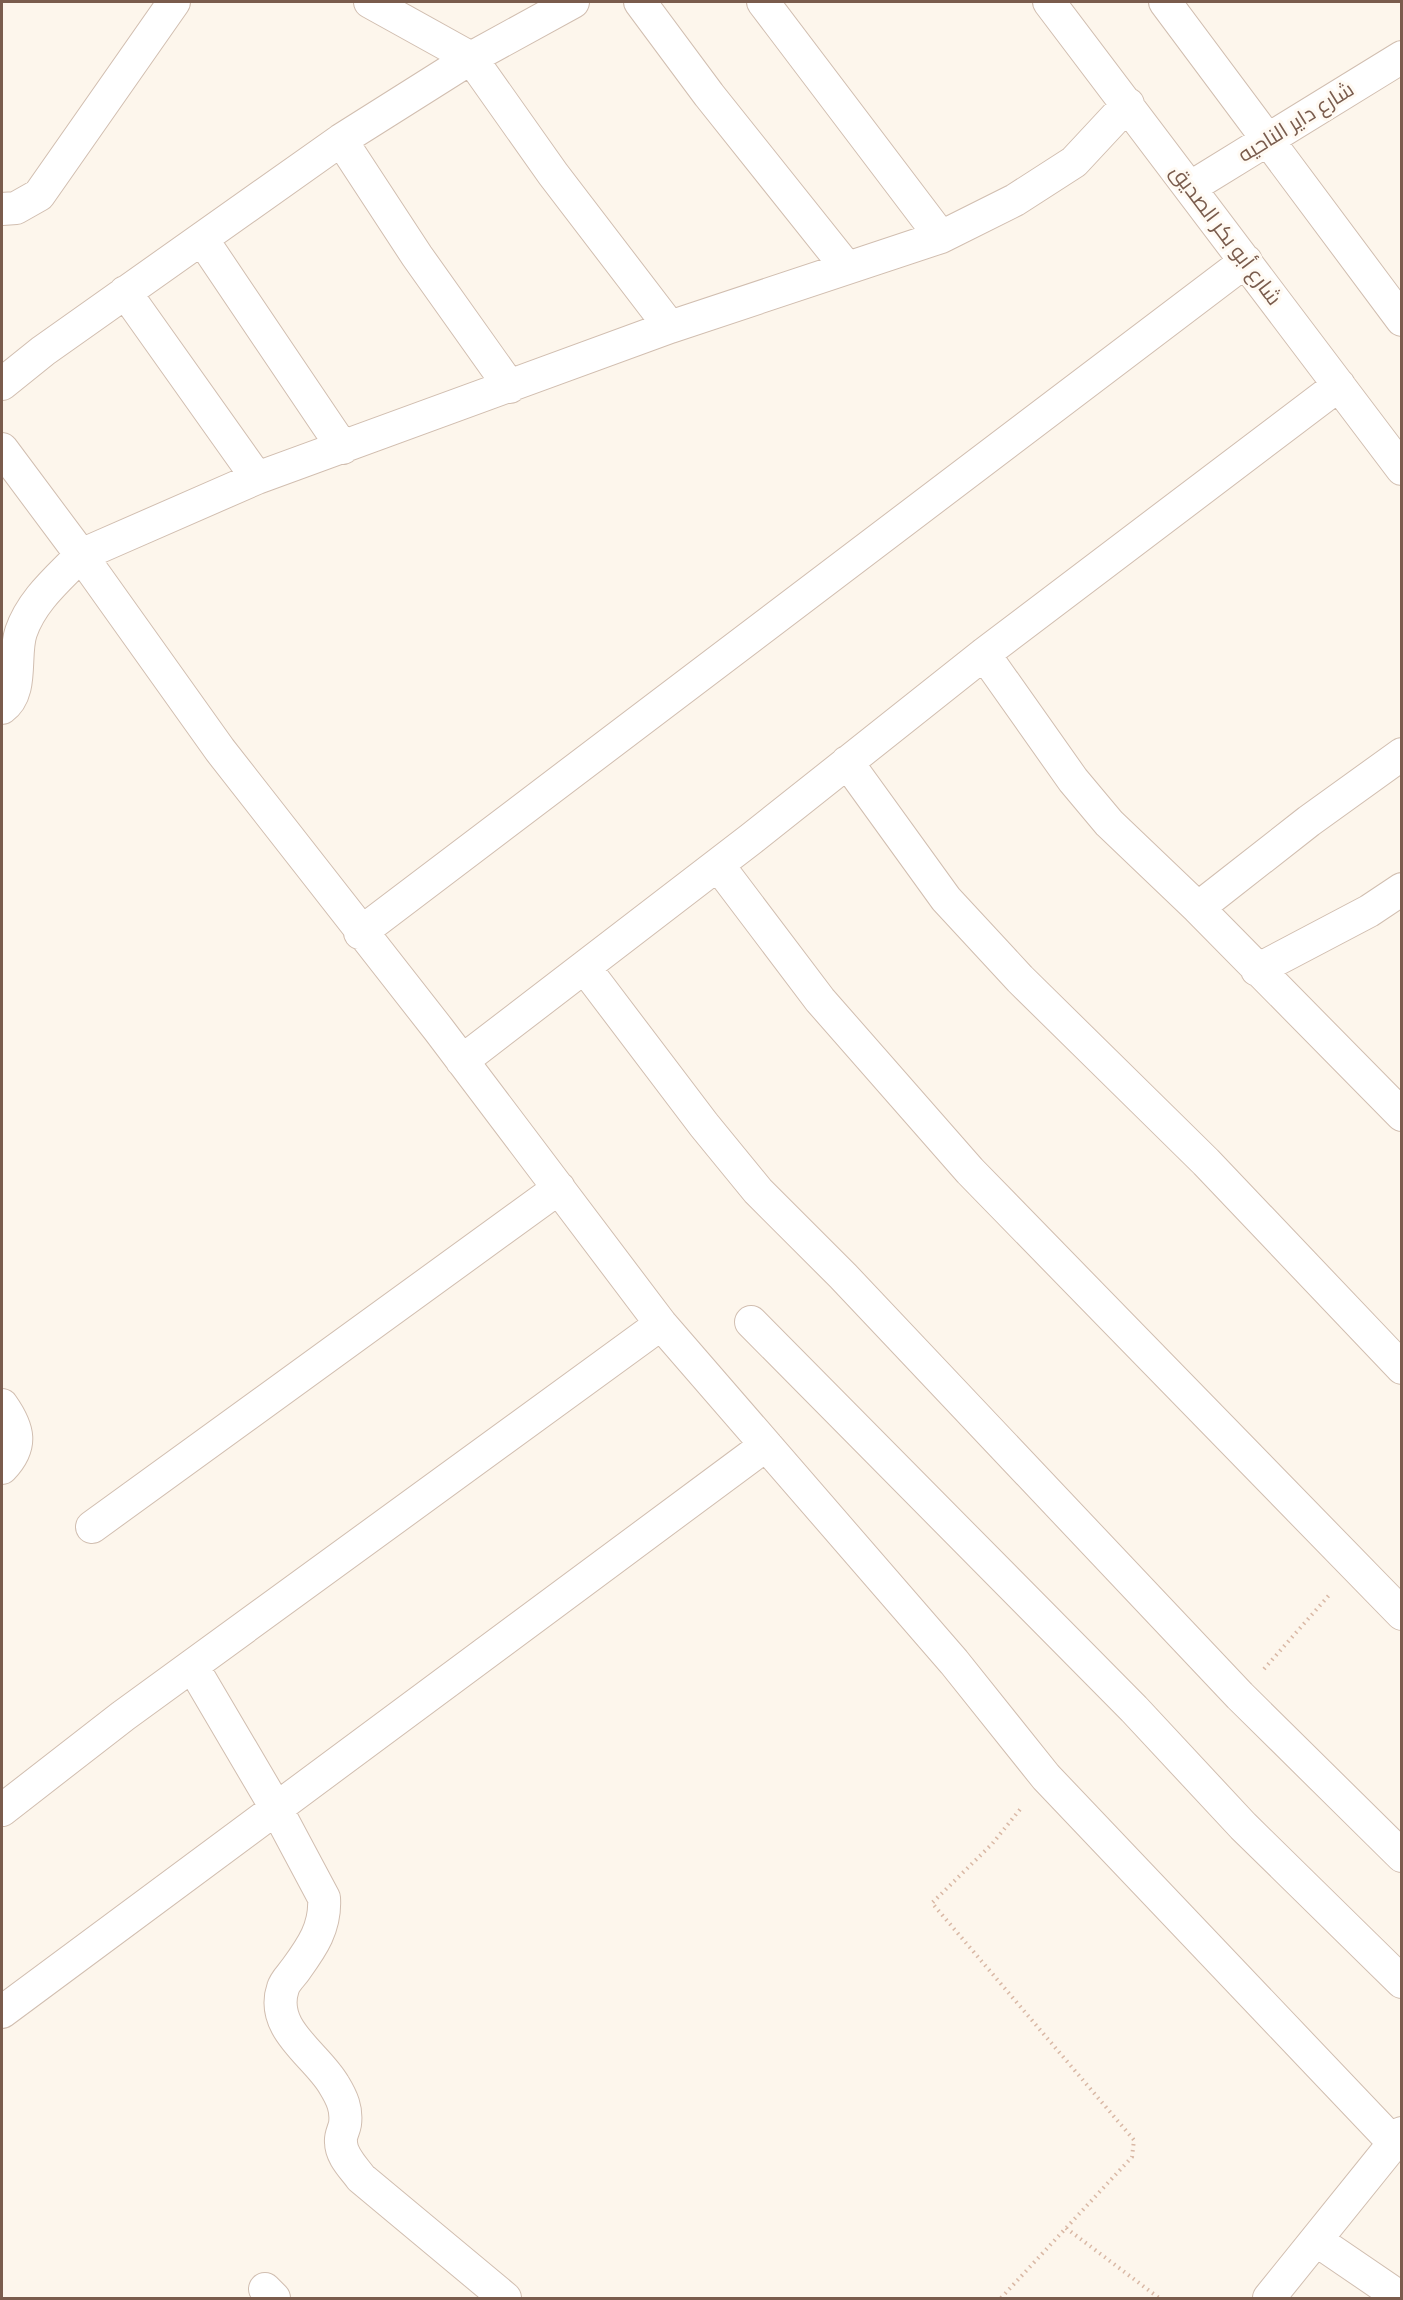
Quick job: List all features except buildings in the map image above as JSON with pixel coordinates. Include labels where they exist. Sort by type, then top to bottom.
[{"type":"street","points":[[2,209],[16,208],[39,195],[174,2]]},
{"type":"street","points":[[370,2],[471,58],[553,174],[670,327]]},
{"type":"street","points":[[2,384],[42,351],[341,140],[471,58],[573,2]]},
{"type":"street","points":[[640,2],[709,95],[847,268]]},
{"type":"street","points":[[763,2],[940,237]]},
{"type":"street","name":"شارع أبو بكر الصديق","points":[[1049,2],[1191,187],[1401,469]]},
{"type":"street","points":[[1165,2],[1401,320]]},
{"type":"street","name":"شارع داير الناحيه","points":[[1191,187],[1401,57]]},
{"type":"street","points":[[2,708],[15,687],[20,634],[34,604],[81,555],[257,478],[670,327],[940,237],[1015,200],[1074,162],[1128,104]]},
{"type":"street","points":[[341,140],[417,256],[510,387]]},
{"type":"street","points":[[202,239],[342,448]]},
{"type":"street","points":[[360,933],[1246,261]]},
{"type":"street","points":[[126,292],[257,478]]},
{"type":"street","points":[[462,1061],[718,865],[984,654],[1339,385]]},
{"type":"street","points":[[2,449],[81,555],[220,750],[360,933],[462,1061],[661,1324],[954,1662],[1046,1777],[1398,2138],[1269,2298]]},
{"type":"street","points":[[984,654],[1080,789],[1146,860],[1198,908],[1401,1115]]},
{"type":"street","points":[[1198,908],[1309,821],[1401,754]]},
{"type":"street","points":[[847,762],[946,899],[1020,979],[1206,1162],[1401,1368]]},
{"type":"street","points":[[718,865],[820,1000],[970,1171],[1401,1614]]},
{"type":"street","points":[[1257,970],[1369,911],[1401,889]]},
{"type":"street","points":[[585,968],[704,1125],[758,1191],[843,1276],[1240,1696],[1401,1856]]},
{"type":"street","points":[[92,1527],[559,1188]]},
{"type":"street","points":[[751,1322],[1134,1709],[1243,1826],[1401,1982]]},
{"type":"street","points":[[2,1810],[66,1758],[661,1324]]},
{"type":"street","points":[[2,1405],[11,1418],[17,1442],[14,1455],[2,1468]]},
{"type":"street","points":[[2,2012],[276,1808],[377,1736],[766,1445]]},
{"type":"street","points":[[193,1667],[276,1808],[324,1898],[325,1913],[311,1948],[283,1986],[282,2010],[293,2036],[333,2082],[345,2104],[345,2125],[340,2141],[345,2156],[361,2178],[505,2298]]},
{"type":"street","points":[[1316,2240],[1401,2298]]},
{"type":"path","points":[[1240,1696],[1355,1566]]},
{"type":"path","points":[[1001,2298],[1132,2157],[1134,2140],[932,1903],[992,1844],[1046,1777]]},
{"type":"path","points":[[1066,2228],[1159,2298]]}]
